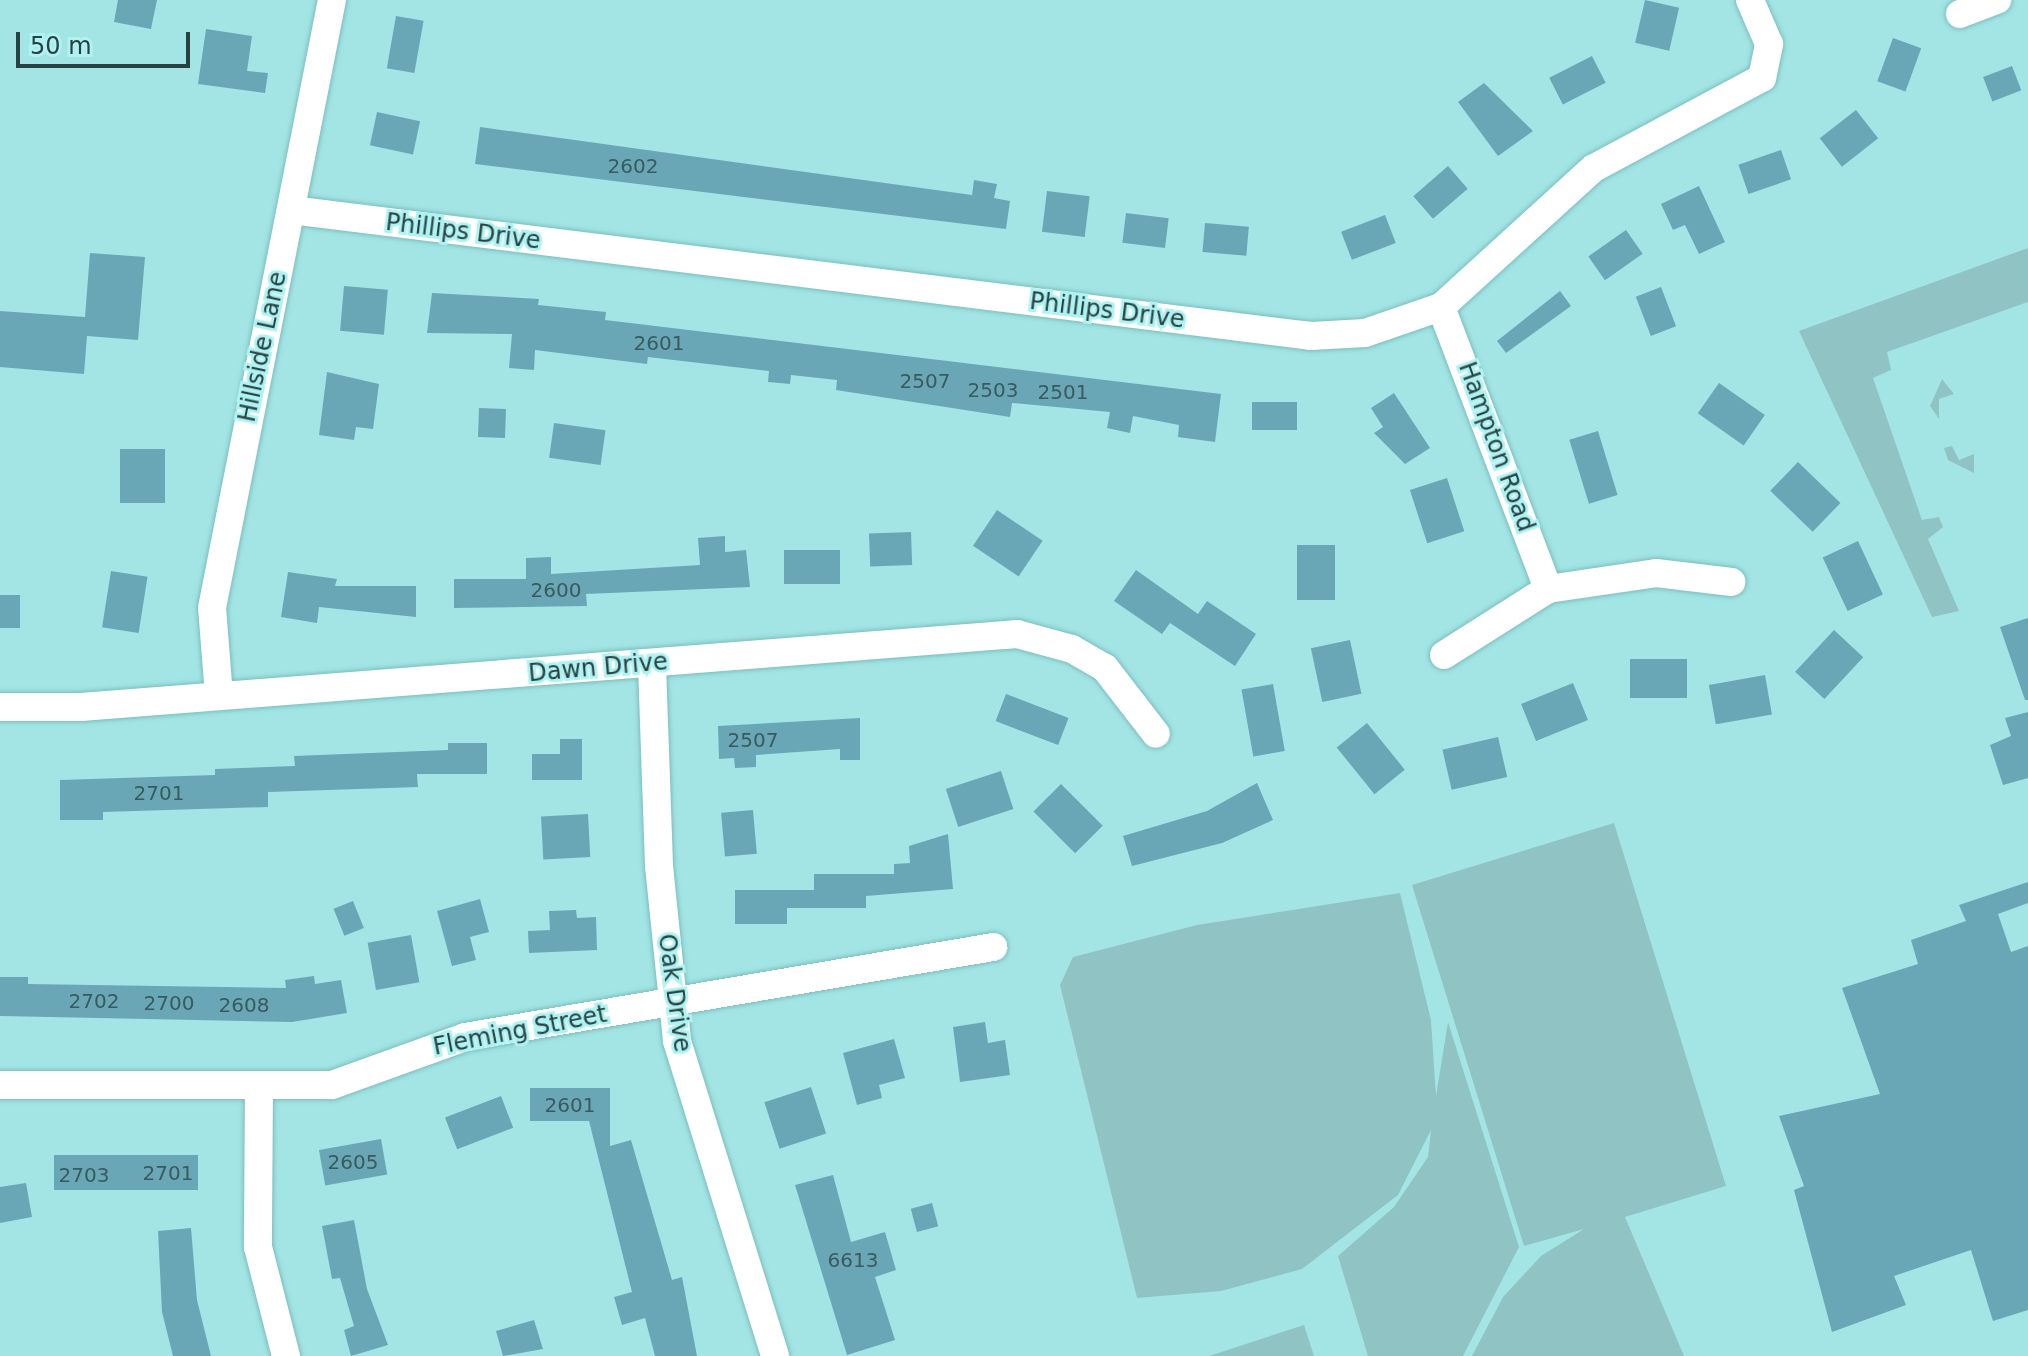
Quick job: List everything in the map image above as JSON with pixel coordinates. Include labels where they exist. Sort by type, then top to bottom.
[{"type":"street","name":"Hillside Lane","points":[[219,696],[212,608],[332,0]]},
{"type":"street","name":"Phillips Drive","points":[[291,210],[1311,336],[1365,333],[1441,307],[1594,168],[1745,90],[1762,78],[1781,55],[1750,0]]},
{"type":"street","points":[[1960,14],[1997,0]]},
{"type":"street","name":"Hampton Road","points":[[1441,307],[1548,589]]},
{"type":"street","points":[[1444,655],[1548,589],[1656,573],[1731,582]]},
{"type":"street","name":"Dawn Drive","points":[[0,707],[219,696],[652,665],[1017,634],[1059,644],[1105,668],[1156,734]]},
{"type":"street","name":"Oak Drive","points":[[652,665],[677,1041],[775,1356]]},
{"type":"street","name":"Fleming Street","points":[[0,1085],[332,1085],[465,1037],[673,1004],[993,947]]},
{"type":"street","points":[[259,1085],[258,1247],[286,1356]]},
{"type":"shaded area","points":[[2028,248],[2028,302],[1887,352],[1891,370],[1873,378],[1922,520],[1939,517],[1943,527],[1928,539],[1959,611],[1932,617],[1799,331]]},
{"type":"shaded area","points":[[1942,379],[1954,394],[1939,399],[1939,419],[1930,406]]},
{"type":"shaded area","points":[[1952,446],[1959,460],[1974,454],[1974,473],[1948,460],[1944,448]]},
{"type":"shaded area","points":[[1614,823],[1726,1186],[1625,1217],[1684,1356],[1472,1356],[1503,1297],[1541,1256],[1584,1229],[1524,1246],[1412,885]]},
{"type":"shaded area","points":[[1400,893],[1431,1020],[1436,1096],[1448,1022],[1519,1247],[1463,1356],[1368,1356],[1338,1256],[1394,1207],[1428,1157],[1431,1130],[1398,1195],[1302,1269],[1221,1291],[1137,1298],[1060,985],[1073,957],[1197,925]]},
{"type":"shaded area","points":[[1304,1325],[1314,1356],[1209,1356]]},
{"type":"building","points":[[118,0],[157,0],[151,29],[114,22]]},
{"type":"building","points":[[1645,0],[1679,8],[1669,51],[1635,43]]},
{"type":"building","points":[[396,16],[424,21],[414,73],[387,68]]},
{"type":"building","points":[[206,29],[252,36],[247,71],[268,73],[265,93],[198,84]]},
{"type":"building","points":[[1893,38],[1921,48],[1905,91],[1877,81]]},
{"type":"building","points":[[1592,56],[1606,83],[1563,105],[1549,78]]},
{"type":"building","points":[[2012,66],[2021,90],[1992,101],[1983,77]]},
{"type":"building","points":[[1484,83],[1533,131],[1498,156],[1458,102]]},
{"type":"building","points":[[1856,110],[1878,138],[1842,167],[1820,138]]},
{"type":"building","points":[[377,112],[420,121],[413,154],[370,145]]},
{"type":"building","points":[[480,127],[972,195],[974,180],[997,184],[994,198],[1010,201],[1006,229],[475,164]]},
{"type":"building","points":[[1781,150],[1791,179],[1749,194],[1738,165]]},
{"type":"building","points":[[1448,166],[1468,189],[1433,219],[1413,196]]},
{"type":"building","points":[[1699,186],[1725,242],[1699,254],[1685,225],[1673,230],[1661,204]]},
{"type":"building","points":[[1047,191],[1090,196],[1085,237],[1042,232]]},
{"type":"building","points":[[1126,213],[1169,218],[1165,248],[1122,243]]},
{"type":"building","points":[[1385,215],[1396,243],[1352,260],[1341,232]]},
{"type":"building","points":[[1205,223],[1249,227],[1246,256],[1202,252]]},
{"type":"building","points":[[1626,230],[1643,254],[1605,280],[1588,256]]},
{"type":"building","points":[[90,253],[145,257],[138,340],[87,336],[84,374],[0,367],[0,311],[85,317]]},
{"type":"building","points":[[344,286],[388,290],[384,335],[340,331]]},
{"type":"building","points":[[1661,287],[1676,326],[1651,336],[1636,297]]},
{"type":"building","points":[[1560,291],[1571,306],[1506,353],[1497,341]]},
{"type":"building","points":[[432,293],[539,299],[538,305],[606,312],[605,320],[1221,394],[1215,442],[1178,437],[1179,425],[1133,416],[1130,433],[1107,428],[1110,412],[1012,403],[1010,417],[836,390],[837,380],[791,375],[790,384],[768,382],[769,371],[648,357],[647,364],[535,350],[534,370],[509,368],[512,334],[427,333]]},
{"type":"building","points":[[327,372],[379,384],[373,429],[356,427],[354,440],[319,435]]},
{"type":"building","points":[[1719,383],[1765,415],[1744,445],[1698,413]]},
{"type":"building","points":[[1394,393],[1430,448],[1405,464],[1374,433],[1383,427],[1371,408]]},
{"type":"building","points":[[1252,402],[1297,402],[1297,430],[1252,430]]},
{"type":"building","points":[[479,408],[506,409],[505,438],[478,437]]},
{"type":"building","points":[[554,423],[605,430],[601,465],[549,458]]},
{"type":"building","points":[[1598,431],[1618,495],[1589,504],[1569,440]]},
{"type":"building","points":[[120,449],[165,449],[165,503],[120,503]]},
{"type":"building","points":[[1798,462],[1840,503],[1813,532],[1770,491]]},
{"type":"building","points":[[1447,478],[1464,531],[1427,543],[1410,490]]},
{"type":"building","points":[[997,510],[1043,541],[1019,576],[973,546]]},
{"type":"building","points":[[911,532],[912,565],[870,566],[869,533]]},
{"type":"building","points":[[725,536],[725,552],[746,550],[750,587],[586,594],[587,606],[454,608],[454,579],[526,579],[526,558],[551,557],[551,574],[700,565],[698,538]]},
{"type":"building","points":[[1858,541],[1883,594],[1848,611],[1823,557]]},
{"type":"building","points":[[1297,545],[1335,545],[1335,600],[1297,600]]},
{"type":"building","points":[[784,550],[840,550],[840,584],[784,584]]},
{"type":"building","points":[[1136,570],[1198,614],[1207,601],[1256,634],[1235,666],[1170,623],[1162,634],[1114,601]]},
{"type":"building","points":[[111,571],[148,577],[139,633],[102,627]]},
{"type":"building","points":[[288,572],[337,579],[335,586],[416,586],[416,617],[319,607],[317,623],[281,617]]},
{"type":"building","points":[[0,595],[20,595],[20,628],[0,628]]},
{"type":"building","points":[[2028,618],[2028,700],[2025,700],[2000,627]]},
{"type":"building","points":[[1834,630],[1863,657],[1824,699],[1795,672]]},
{"type":"building","points":[[1350,640],[1361,694],[1322,702],[1311,648]]},
{"type":"building","points":[[1630,659],[1687,659],[1687,698],[1630,698]]},
{"type":"building","points":[[1765,675],[1772,714],[1716,724],[1709,685]]},
{"type":"building","points":[[1573,683],[1588,720],[1536,741],[1521,704]]},
{"type":"building","points":[[1273,684],[1285,751],[1253,757],[1241,690]]},
{"type":"building","points":[[1006,694],[1069,718],[1058,745],[996,721]]},
{"type":"building","points":[[2028,712],[2028,778],[2003,785],[1990,745],[2011,736],[2005,718]]},
{"type":"building","points":[[860,718],[860,760],[840,760],[840,749],[756,755],[756,767],[735,768],[734,758],[719,759],[718,726]]},
{"type":"building","points":[[1367,723],[1405,770],[1374,794],[1337,748]]},
{"type":"building","points":[[1498,737],[1507,777],[1452,790],[1442,750]]},
{"type":"building","points":[[560,739],[582,739],[582,780],[532,780],[532,754],[560,754]]},
{"type":"building","points":[[448,743],[487,743],[487,774],[417,774],[418,787],[268,792],[268,807],[103,812],[103,820],[60,820],[60,780],[215,775],[215,769],[295,766],[294,756],[448,750]]},
{"type":"building","points":[[1001,771],[1013,809],[958,827],[946,789]]},
{"type":"building","points":[[1257,783],[1273,820],[1222,843],[1132,866],[1123,836],[1207,811]]},
{"type":"building","points":[[1061,784],[1103,826],[1075,853],[1033,812]]},
{"type":"building","points":[[753,810],[757,854],[725,857],[721,813]]},
{"type":"building","points":[[588,814],[590,857],[543,859],[541,816]]},
{"type":"building","points":[[948,834],[953,889],[866,896],[866,908],[787,908],[787,924],[735,924],[735,890],[814,890],[814,874],[894,874],[894,864],[910,863],[909,846]]},
{"type":"building","points":[[2028,882],[2028,903],[1998,914],[2011,952],[2028,946],[2028,1310],[1993,1321],[1971,1250],[1894,1276],[1906,1305],[1832,1332],[1794,1190],[1804,1186],[1779,1116],[1880,1094],[1842,988],[1918,964],[1911,940],[1966,921],[1959,905]]},
{"type":"building","points":[[480,899],[489,932],[470,937],[476,960],[452,966],[437,911]]},
{"type":"building","points":[[353,901],[364,928],[344,936],[334,909]]},
{"type":"building","points":[[576,910],[577,918],[596,917],[597,950],[529,953],[528,931],[550,930],[549,911]]},
{"type":"building","points":[[411,935],[419,982],[376,990],[368,943]]},
{"type":"building","points":[[314,976],[315,984],[341,980],[347,1013],[292,1022],[0,1016],[0,977],[28,977],[28,984],[286,988],[285,980]]},
{"type":"building","points":[[985,1022],[988,1043],[1005,1040],[1010,1075],[960,1082],[953,1027]]},
{"type":"building","points":[[894,1039],[905,1078],[879,1085],[882,1098],[857,1105],[843,1053]]},
{"type":"building","points":[[811,1087],[826,1134],[780,1149],[764,1102]]},
{"type":"building","points":[[530,1088],[610,1088],[610,1146],[631,1140],[672,1280],[682,1277],[697,1356],[655,1356],[645,1318],[622,1325],[614,1297],[632,1292],[589,1121],[530,1121]]},
{"type":"building","points":[[501,1096],[513,1128],[457,1149],[445,1118]]},
{"type":"building","points":[[381,1139],[387,1174],[325,1185],[319,1150]]},
{"type":"building","points":[[54,1155],[198,1155],[198,1190],[54,1190]]},
{"type":"building","points":[[833,1175],[851,1242],[885,1232],[896,1270],[875,1277],[895,1340],[847,1355],[795,1185]]},
{"type":"building","points":[[26,1183],[32,1217],[0,1223],[0,1187]]},
{"type":"building","points":[[932,1203],[938,1226],[917,1232],[911,1209]]},
{"type":"building","points":[[354,1220],[367,1289],[388,1345],[351,1356],[344,1330],[354,1326],[340,1278],[332,1279],[322,1226]]},
{"type":"building","points":[[191,1228],[197,1300],[211,1356],[173,1356],[162,1312],[158,1231]]},
{"type":"building","points":[[534,1320],[543,1349],[503,1356],[496,1331]]}]
